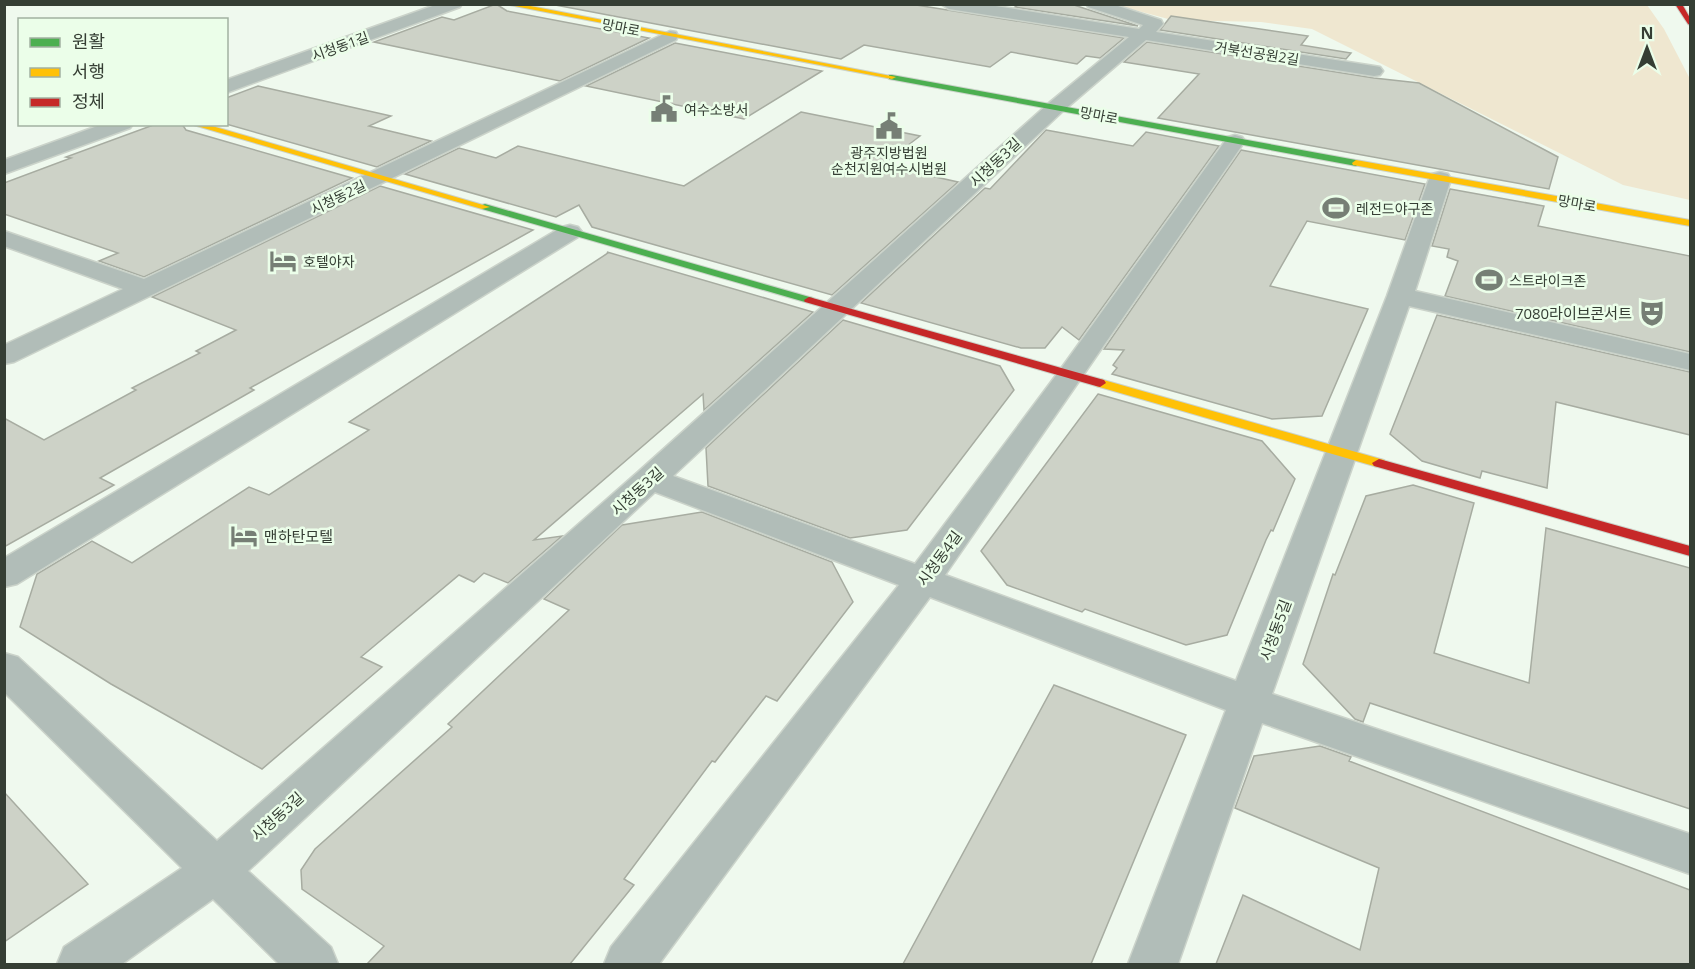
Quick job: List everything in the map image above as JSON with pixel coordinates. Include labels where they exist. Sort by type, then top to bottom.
[{"type":"street","name":"시청동1길","points":[[228,86],[454,4]]},
{"type":"street","name":"망마로","points":[[507,4],[1235,141],[1690,223]]},
{"type":"street","name":"거북선공원2길","points":[[949,4],[1374,71]]},
{"type":"street","points":[[1056,107],[1155,24],[1094,4]]},
{"type":"street","points":[[1677,4],[1690,23]]},
{"type":"street","name":"시청동2길","points":[[4,356],[670,36]]},
{"type":"street","name":"시청동3길","points":[[82,964],[216,871],[650,479],[1056,107]]},
{"type":"street","points":[[4,168],[118,126]]},
{"type":"street","points":[[201,126],[837,307],[1070,376],[1690,551]]},
{"type":"street","name":"시청동4길","points":[[629,964],[922,581],[1235,141]]},
{"type":"street","name":"시청동5길","points":[[1153,964],[1340,453],[1400,296],[1440,178]]},
{"type":"street","points":[[4,575],[570,232]]},
{"type":"street","points":[[4,238],[147,289]]},
{"type":"street","points":[[1400,296],[1690,362]]},
{"type":"street","points":[[650,479],[1249,702],[1690,854]]},
{"type":"street","points":[[4,668],[313,964]]},
{"type":"shaded area","points":[[1116,5],[1647,5],[1664,29],[1690,79],[1690,200],[1623,185],[1312,29],[1261,22],[1172,20]]},
{"type":"building","points":[[496,4],[507,11],[649,38],[560,81],[374,42],[442,17],[454,20]]},
{"type":"building","points":[[550,4],[910,4],[1124,38],[1100,58],[1086,56],[1077,64],[1011,52],[990,67],[864,45],[841,59]]},
{"type":"building","points":[[1019,4],[1071,4],[1138,26],[1015,7]]},
{"type":"building","points":[[1171,16],[1308,36],[1301,45],[1351,53],[1346,59],[1160,30]]},
{"type":"building","points":[[1147,42],[1419,83],[1558,157],[1549,189],[1158,118],[1199,74],[1124,62]]},
{"type":"building","points":[[675,43],[822,71],[744,119],[586,86]]},
{"type":"building","points":[[258,86],[391,116],[369,126],[431,141],[377,167],[228,125],[228,97]]},
{"type":"building","points":[[801,112],[920,136],[882,165],[958,182],[832,295],[592,227],[579,205],[556,217],[405,174],[459,148],[496,158],[518,146],[684,186]]},
{"type":"building","points":[[151,126],[183,126],[186,130],[352,178],[144,277],[99,261],[118,253],[4,214],[4,183],[71,158],[66,157]]},
{"type":"building","points":[[1046,130],[1133,146],[1146,132],[1219,146],[1079,340],[1062,327],[1045,348],[1021,348],[861,303],[985,188],[990,189]]},
{"type":"building","points":[[1241,150],[1425,184],[1405,240],[1307,221],[1270,286],[1368,309],[1322,416],[1272,419],[1112,374],[1117,368],[1113,365],[1124,350],[1104,349]]},
{"type":"building","points":[[380,186],[533,230],[250,388],[254,390],[100,478],[114,485],[4,547],[4,418],[44,440],[136,390],[132,388],[200,353],[196,351],[236,330],[152,297]]},
{"type":"building","points":[[1450,189],[1544,206],[1538,226],[1690,256],[1690,352],[1445,296],[1458,261],[1447,257],[1449,249],[1432,246]]},
{"type":"building","points":[[607,252],[813,312],[704,410],[703,394],[534,540],[562,536],[508,583],[484,573],[474,582],[459,575],[361,657],[382,667],[262,769],[111,684],[20,627],[37,574],[92,541],[132,563],[249,487],[269,495],[369,430],[349,422]]},
{"type":"building","points":[[1437,315],[1690,372],[1690,435],[1556,402],[1547,488],[1482,471],[1480,478],[1422,461],[1390,434]]},
{"type":"building","points":[[843,320],[1000,366],[1014,390],[907,530],[850,538],[708,486],[706,448]]},
{"type":"building","points":[[1098,394],[1262,441],[1295,479],[1273,531],[1271,530],[1266,540],[1227,635],[1186,645],[1085,609],[1082,612],[1007,585],[981,551]]},
{"type":"building","points":[[1413,485],[1474,503],[1434,653],[1529,683],[1546,528],[1690,568],[1690,809],[1370,703],[1363,722],[1355,719],[1303,664],[1333,574],[1335,575],[1366,496]]},
{"type":"building","points":[[702,512],[832,562],[853,602],[777,701],[766,696],[715,762],[712,761],[624,879],[634,885],[570,964],[367,964],[384,946],[302,889],[301,870],[315,849],[452,727],[448,724],[569,610],[544,599],[622,525]]},
{"type":"building","points":[[1054,685],[1186,735],[1091,964],[903,964]]},
{"type":"building","points":[[1320,746],[1351,757],[1349,761],[1690,890],[1690,964],[1216,964],[1243,895],[1360,950],[1379,868],[1235,808],[1254,756]]},
{"type":"building","points":[[4,792],[88,884],[4,942]]},
{"type":"traffic: fast","points":[[892,77],[1356,163]]},
{"type":"traffic: fast","points":[[485,207],[809,300]]},
{"type":"traffic: slow","points":[[507,4],[892,77]]},
{"type":"traffic: slow","points":[[201,126],[485,207]]},
{"type":"traffic: slow","points":[[1356,163],[1690,223]]},
{"type":"traffic: slow","points":[[1100,383],[1379,463]]},
{"type":"traffic: jam","points":[[1678,4],[1690,23]]},
{"type":"traffic: jam","points":[[809,300],[1100,383]]},
{"type":"traffic: jam","points":[[1379,463],[1690,551]]},
{"type":"place","name":"여수소방서","points":[[664,109]]},
{"type":"place","name":"광주지방법원 순천지원여수시법원","points":[[889,126]]},
{"type":"place","name":"레전드야구존","points":[[1336,208]]},
{"type":"place","name":"호텔야자","points":[[283,261]]},
{"type":"place","name":"스트라이크존","points":[[1489,280]]},
{"type":"place","name":"7080라이브콘서트","points":[[1652,313]]},
{"type":"place","name":"맨하탄모텔","points":[[244,536]]}]
